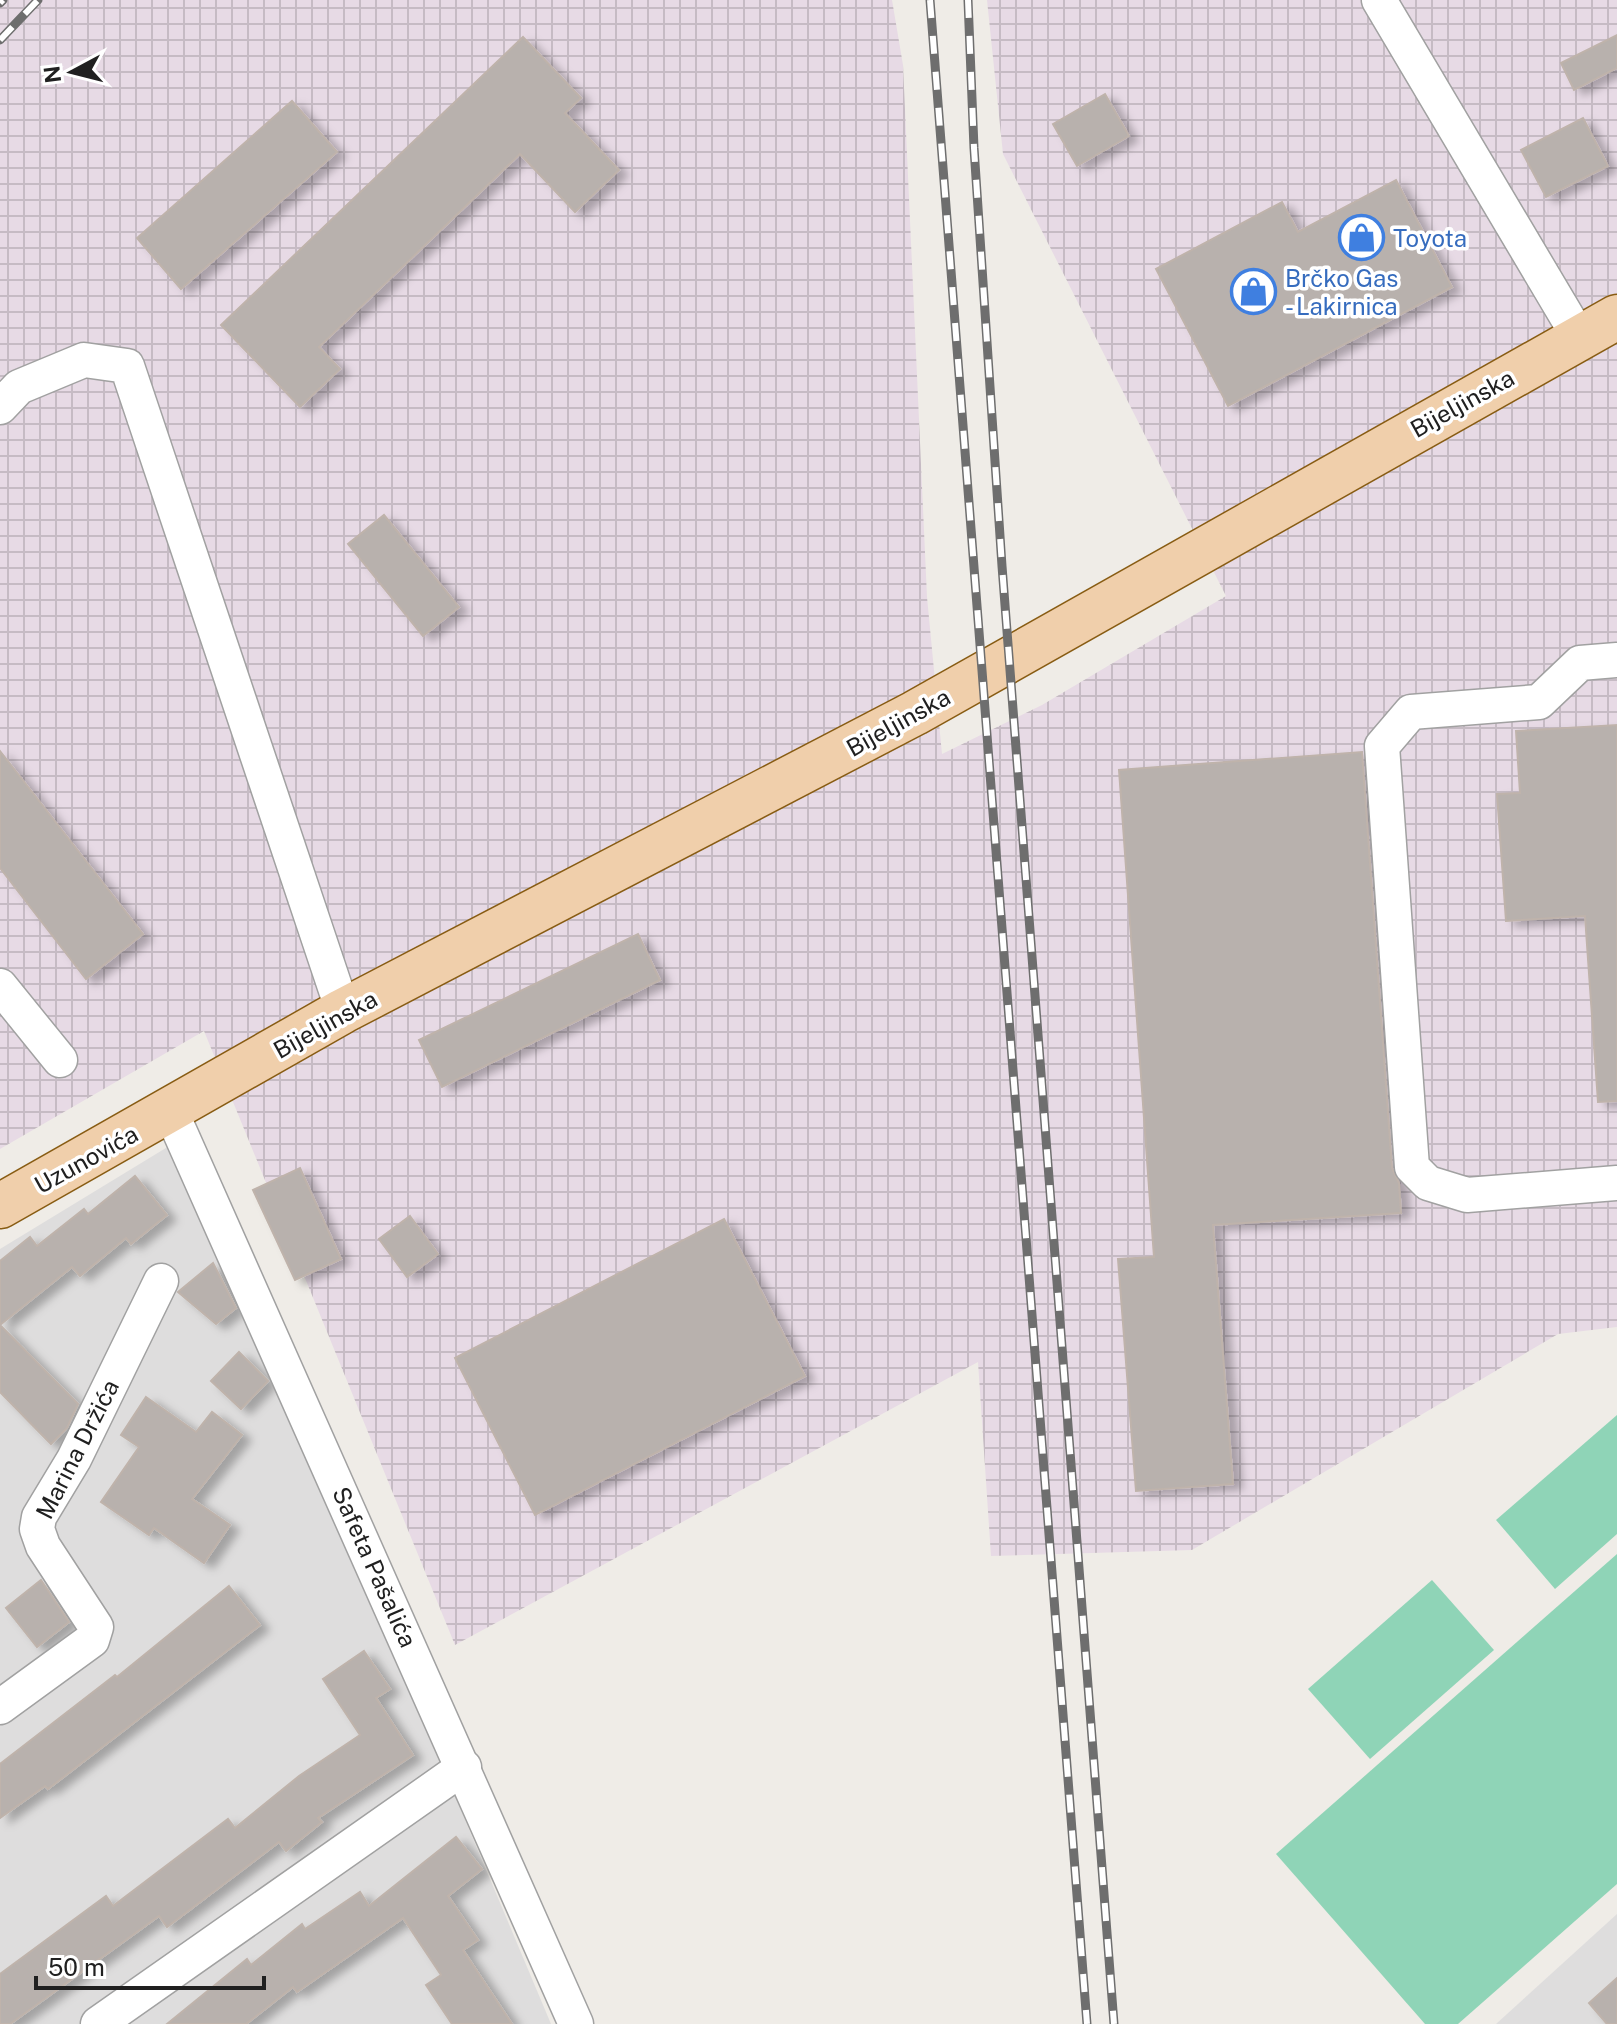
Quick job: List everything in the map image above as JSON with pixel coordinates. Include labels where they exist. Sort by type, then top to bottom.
[{"type":"main road","name":"Bijeljinska","points":[[171,1112],[343,1011],[915,713],[1617,317]]},
{"type":"main road","name":"Uzunovića","points":[[0,1206],[171,1112]]},
{"type":"street","points":[[1379,0],[1579,337]]},
{"type":"street","points":[[0,407],[19,387],[84,360],[127,366],[343,1011]]},
{"type":"street","points":[[1617,660],[1580,663],[1539,702],[1411,712],[1382,746],[1412,1167],[1428,1183],[1467,1195],[1617,1183]]},
{"type":"street","points":[[0,986],[60,1060]]},
{"type":"street","name":"Safeta Pašalića","points":[[171,1112],[576,2024]]},
{"type":"street","name":"Marina Držića","points":[[0,1707],[92,1640],[96,1627],[43,1546],[37,1529],[39,1517],[74,1459],[161,1281]]},
{"type":"street","points":[[98,2024],[464,1767]]},
{"type":"shaded area","points":[[0,0],[892,0],[903,65],[927,597],[942,754],[1042,705],[1226,596],[1003,154],[987,0],[1617,0],[1617,1327],[1558,1334],[1192,1550],[991,1556],[978,1362],[455,1645],[204,1031],[0,1149]]},
{"type":"shaded area","points":[[179,1140],[551,2024],[0,2024],[0,1249]]},
{"type":"shaded area","points":[[1617,1914],[1617,2024],[1496,2024]]},
{"type":"green space","points":[[1617,1415],[1617,1534],[1555,1589],[1496,1520]]},
{"type":"green space","points":[[1617,1554],[1617,1884],[1458,2024],[1425,2024],[1276,1854]]},
{"type":"green space","points":[[1432,1580],[1494,1650],[1370,1759],[1308,1689]]},
{"type":"building","points":[[1617,35],[1617,68],[1574,90],[1561,63]]},
{"type":"building","points":[[523,37],[581,98],[565,113],[619,170],[575,212],[520,154],[319,347],[340,369],[300,407],[221,325]]},
{"type":"building","points":[[1105,94],[1129,136],[1077,166],[1053,124]]},
{"type":"building","points":[[292,101],[337,152],[181,289],[137,238]]},
{"type":"building","points":[[1583,118],[1608,166],[1546,197],[1521,150]]},
{"type":"building","points":[[1396,180],[1452,287],[1228,406],[1156,269],[1282,202],[1298,232]]},
{"type":"building","points":[[384,515],[459,607],[423,636],[348,544]]},
{"type":"building","points":[[1617,725],[1617,1101],[1598,1102],[1585,916],[1506,921],[1497,794],[1520,793],[1516,731]]},
{"type":"building","points":[[0,751],[143,934],[86,979],[0,868]]},
{"type":"building","points":[[1362,752],[1392,1168],[1399,1183],[1401,1213],[1213,1225],[1233,1484],[1136,1491],[1118,1259],[1154,1257],[1119,770]]},
{"type":"building","points":[[638,934],[660,980],[442,1087],[419,1040]]},
{"type":"building","points":[[300,1168],[341,1259],[295,1280],[253,1190]]},
{"type":"building","points":[[135,1176],[167,1215],[131,1244],[126,1238],[80,1276],[72,1267],[0,1325],[0,1261],[30,1237],[37,1246],[84,1209],[88,1214]]},
{"type":"building","points":[[410,1216],[438,1254],[407,1277],[379,1239]]},
{"type":"building","points":[[724,1219],[805,1376],[535,1515],[455,1358]]},
{"type":"building","points":[[213,1263],[236,1308],[216,1324],[178,1292]]},
{"type":"building","points":[[0,1325],[78,1404],[67,1428],[51,1444],[0,1392]]},
{"type":"building","points":[[239,1352],[268,1381],[241,1409],[211,1381]]},
{"type":"building","points":[[146,1397],[196,1432],[212,1412],[242,1435],[192,1499],[230,1525],[204,1563],[154,1528],[149,1535],[101,1502],[139,1447],[121,1435]]},
{"type":"building","points":[[41,1580],[69,1622],[37,1647],[6,1608]]},
{"type":"building","points":[[229,1586],[260,1625],[48,1789],[45,1786],[0,1818],[0,1764],[115,1675],[117,1677]]},
{"type":"building","points":[[364,1651],[390,1689],[376,1698],[413,1755],[318,1818],[322,1822],[286,1851],[279,1842],[167,1927],[159,1916],[10,2024],[0,2024],[0,1974],[106,1896],[113,1906],[228,1819],[235,1828],[299,1776],[360,1735],[323,1679]]},
{"type":"building","points":[[456,1837],[482,1869],[448,1896],[478,1940],[463,1950],[512,2024],[452,2024],[426,1985],[441,1975],[403,1918],[297,1992],[293,1987],[246,2024],[167,2024],[247,1959],[251,1965],[302,1924],[305,1929],[360,1892],[369,1906]]},
{"type":"building","points":[[1617,1978],[1617,2024],[1607,2024],[1589,2003]]},
{"type":"railway","points":[[0,3],[3,0]]},
{"type":"railway","points":[[0,40],[38,0]]},
{"type":"railway","points":[[930,0],[1087,2024]]},
{"type":"railway","points":[[968,0],[974,148],[1002,566],[1114,2024]]},
{"type":"place","name":"Toyota","points":[[1362,238]]},
{"type":"place","name":"Brčko Gas - Lakirnica","points":[[1254,292]]}]
